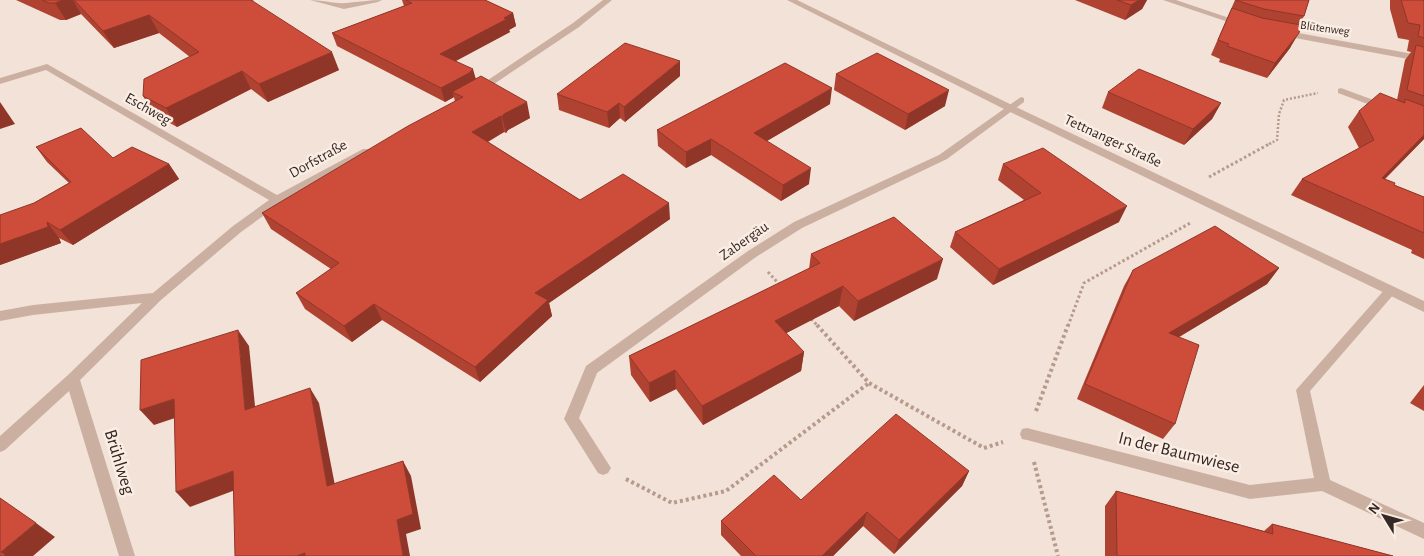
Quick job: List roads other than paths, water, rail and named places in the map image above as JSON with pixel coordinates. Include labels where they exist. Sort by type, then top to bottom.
[{"type":"street","points":[[314,0],[344,6],[378,0]]},
{"type":"street","points":[[468,96],[568,31],[608,0]]},
{"type":"street","name":"Tettnanger Straße","points":[[791,0],[1010,108],[1424,307]]},
{"type":"street","points":[[1166,0],[1253,27]]},
{"type":"street","points":[[1203,10],[1206,0]]},
{"type":"street","name":"Blütenweg","points":[[1271,31],[1307,39],[1365,46],[1424,59]]},
{"type":"street","name":"Eschweg","points":[[0,81],[47,67],[277,200]]},
{"type":"street","points":[[1342,91],[1397,112]]},
{"type":"street","name":"Zabergäu","points":[[603,468],[571,419],[591,370],[752,254],[798,225],[943,157],[1021,100]]},
{"type":"street","name":"Dorfstraße","points":[[0,445],[73,379],[156,297],[237,229],[277,200],[381,143]]},
{"type":"street","points":[[1390,290],[1303,390],[1323,484],[1424,531]]},
{"type":"street","points":[[0,316],[34,310],[156,297]]},
{"type":"street","name":"Brühlweg","points":[[73,379],[127,556]]},
{"type":"street","name":"In der Baumwiese","points":[[1027,434],[1250,492],[1323,484]]}]
